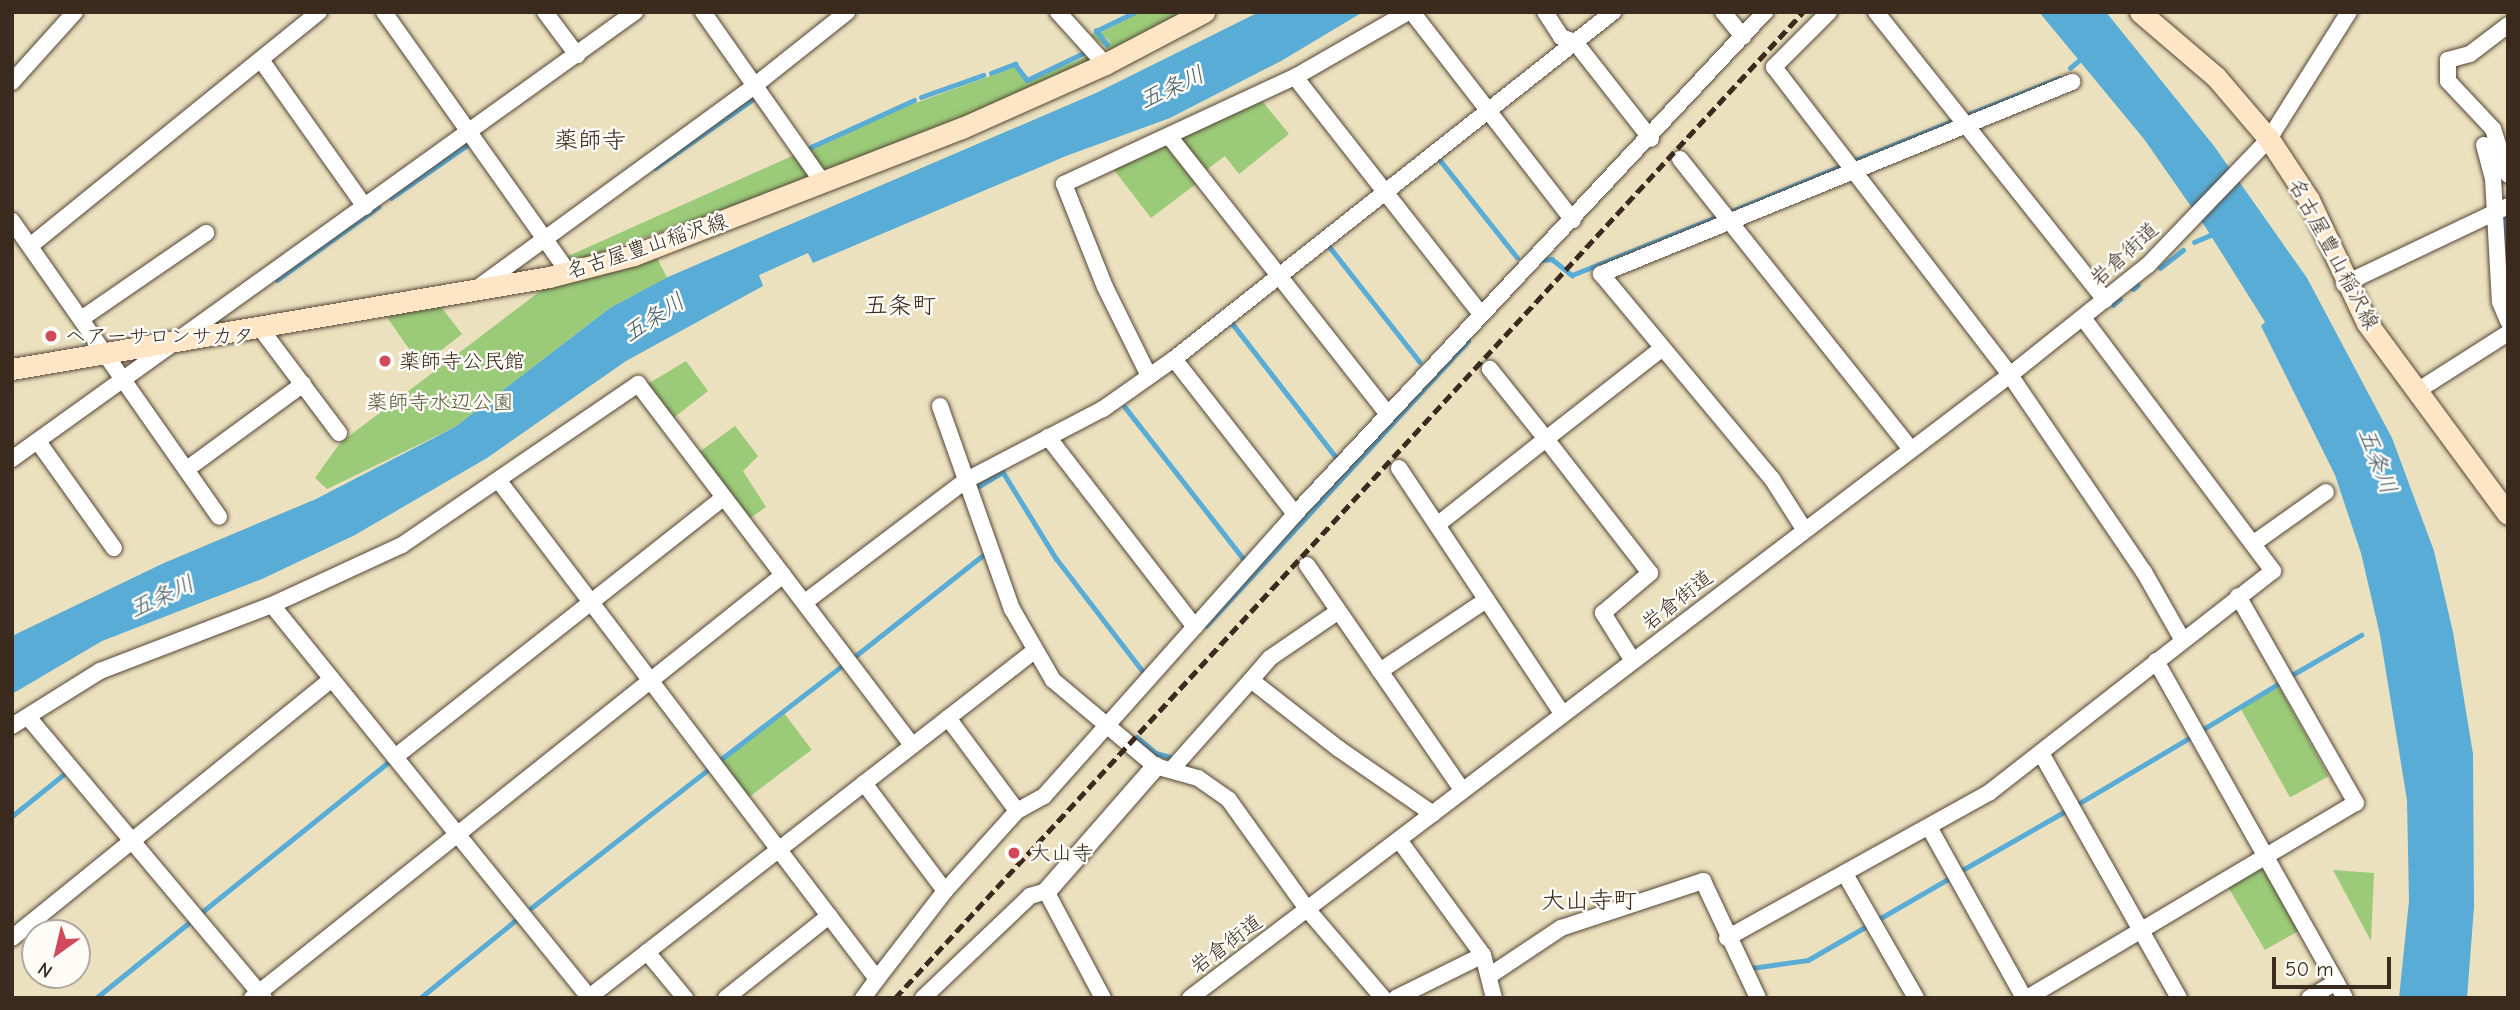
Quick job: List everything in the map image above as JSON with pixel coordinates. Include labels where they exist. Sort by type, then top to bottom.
[{"type":"main road","name":"名古屋豊山稲沢線","points":[[12,369],[569,273],[667,243],[962,128],[1105,64],[1204,12]]},
{"type":"main road","name":"名古屋豊山稲沢線","points":[[2140,12],[2216,77],[2269,139],[2309,200],[2344,284],[2367,324],[2508,514]]},
{"type":"street","points":[[12,82],[75,12]]},
{"type":"street","points":[[30,246],[318,12]]},
{"type":"street","points":[[384,12],[547,236],[569,273]]},
{"type":"street","points":[[545,12],[577,55]]},
{"type":"street","points":[[12,459],[39,443],[180,342],[635,12]]},
{"type":"street","points":[[703,12],[823,183]]},
{"type":"street","points":[[474,290],[754,86],[847,12]]},
{"type":"street","points":[[1058,12],[1105,64]]},
{"type":"street","points":[[1149,376],[1105,287],[1064,184],[1295,77],[1410,12],[1573,220]]},
{"type":"street","points":[[1545,12],[1561,37],[1575,42],[1651,139]]},
{"type":"street","points":[[805,602],[965,481],[1103,409],[1174,359],[1613,12]]},
{"type":"street","points":[[1723,12],[1743,37]]},
{"type":"street","points":[[863,998],[945,891],[1017,811],[1044,796],[1106,723],[1295,514],[1481,314],[1651,139],[1765,12]]},
{"type":"street","points":[[1829,12],[1774,67],[2010,375],[2144,572],[2182,639]]},
{"type":"street","points":[[1876,12],[1968,124],[2105,300]]},
{"type":"street","points":[[2269,139],[2349,12]]},
{"type":"street","points":[[2508,24],[2470,54],[2448,60],[2448,81],[2494,129],[2508,175]]},
{"type":"street","points":[[261,60],[365,207]]},
{"type":"street","points":[[1295,77],[1481,314]]},
{"type":"street","points":[[1804,529],[1772,479],[1601,274],[2072,82]]},
{"type":"street","points":[[1169,136],[1388,414]]},
{"type":"street","name":"岩倉街道","points":[[1190,998],[2083,318],[2148,265],[2269,139]]},
{"type":"street","points":[[2484,145],[2501,208],[2500,302],[2508,321]]},
{"type":"street","points":[[1680,159],[1911,449]]},
{"type":"street","points":[[2344,284],[2501,208]]},
{"type":"street","points":[[12,221],[219,517]]},
{"type":"street","points":[[81,319],[206,233]]},
{"type":"street","points":[[1727,939],[1990,792],[2182,639],[2273,571],[2083,318]]},
{"type":"street","points":[[261,328],[339,433]]},
{"type":"street","points":[[2417,391],[2508,333]]},
{"type":"street","points":[[1437,525],[1661,349]]},
{"type":"street","points":[[1174,359],[1295,514]]},
{"type":"street","points":[[1490,369],[1650,573],[1603,613],[1633,661]]},
{"type":"street","points":[[187,469],[303,384]]},
{"type":"street","points":[[12,726],[100,671],[272,604],[402,545],[638,384],[912,745]]},
{"type":"street","points":[[940,406],[1012,609],[1033,652],[1053,680],[1163,768],[1198,778],[1229,800],[1307,909],[1382,998]]},
{"type":"street","points":[[1048,437],[1195,627]]},
{"type":"street","points":[[39,443],[114,548]]},
{"type":"street","points":[[1399,468],[1563,715]]},
{"type":"street","points":[[499,481],[877,979]]},
{"type":"street","points":[[2254,543],[2326,492]]},
{"type":"street","points":[[395,757],[723,498]]},
{"type":"street","points":[[1307,565],[1462,790]]},
{"type":"street","points":[[28,717],[259,996],[456,834],[783,575]]},
{"type":"street","points":[[1929,827],[2026,998],[2356,803],[2238,596]]},
{"type":"street","points":[[1380,671],[1486,600]]},
{"type":"street","points":[[272,604],[589,997],[1033,652]]},
{"type":"street","points":[[923,998],[1030,896],[1046,891],[1270,658],[1339,611]]},
{"type":"street","points":[[2156,661],[2345,998]]},
{"type":"street","points":[[12,938],[331,680]]},
{"type":"street","points":[[1251,680],[1339,749],[1433,814]]},
{"type":"street","points":[[948,718],[1017,811]]},
{"type":"street","points":[[2041,753],[2179,998]]},
{"type":"street","points":[[864,783],[945,891]]},
{"type":"street","points":[[1399,840],[1483,955],[1494,998]]},
{"type":"street","points":[[1845,874],[1916,998]]},
{"type":"street","points":[[1489,976],[1561,928],[1703,881],[1727,939],[1758,998]]},
{"type":"street","points":[[1046,891],[1104,998]]},
{"type":"street","points":[[726,998],[829,916]]},
{"type":"street","points":[[647,952],[685,998]]},
{"type":"street","points":[[1396,998],[1483,955]]},
{"type":"street","points":[[2309,998],[2336,982]]},
{"type":"green space","points":[[1140,12],[1190,12],[1111,52],[1091,35],[1095,32],[1112,44],[1100,33]]},
{"type":"green space","points":[[1090,55],[1089,62],[941,127],[824,171],[808,151],[888,113],[1015,67],[1026,81]]},
{"type":"green space","points":[[1259,97],[1289,134],[1239,174],[1225,156],[1205,171],[1178,137]]},
{"type":"green space","points":[[1163,143],[1196,184],[1151,218],[1111,166]]},
{"type":"green space","points":[[799,153],[811,180],[571,263],[566,257]]},
{"type":"green space","name":"薬師寺水辺公園","points":[[655,254],[667,278],[610,308],[455,427],[327,489],[315,478],[340,443],[547,286]]},
{"type":"green space","points":[[438,303],[462,334],[421,366],[384,313]]},
{"type":"green space","points":[[686,361],[708,391],[672,419],[646,385]]},
{"type":"green space","points":[[735,426],[758,456],[743,471],[766,507],[749,519],[698,453]]},
{"type":"green space","points":[[2279,687],[2328,776],[2290,798],[2241,708]]},
{"type":"green space","points":[[784,713],[812,750],[747,798],[719,762]]},
{"type":"green space","points":[[2257,869],[2267,871],[2300,930],[2265,950],[2228,887]]},
{"type":"green space","points":[[2333,870],[2374,873],[2371,941]]},
{"type":"water","name":"五条川","points":[[1259,12],[1363,12],[1281,61],[1170,118],[1066,156],[813,263],[808,253],[759,275],[763,286],[626,361],[487,458],[355,535],[262,579],[102,641],[12,694],[12,636],[164,563],[316,499],[455,427],[610,308],[668,277],[1096,93]]},
{"type":"water","name":"五条川","points":[[2039,12],[2106,12],[2214,146],[2307,278],[2392,438],[2434,551],[2453,632],[2473,754],[2474,907],[2467,998],[2399,998],[2409,901],[2407,800],[2380,635],[2361,553],[2335,475],[2261,326],[2265,322],[2206,228],[2144,139]]},
{"type":"waterway","points":[[1107,45],[1096,31],[1135,12]]},
{"type":"waterway","points":[[991,73],[1015,64],[1027,80],[1088,51]]},
{"type":"waterway","points":[[2070,68],[2083,57]]},
{"type":"waterway","points":[[921,97],[983,75]]},
{"type":"waterway","points":[[1969,114],[2059,78]]},
{"type":"waterway","points":[[655,168],[756,97]]},
{"type":"waterway","points":[[811,147],[914,100]]},
{"type":"waterway","points":[[1853,161],[1952,121]]},
{"type":"waterway","points":[[391,198],[470,143]]},
{"type":"waterway","points":[[1440,160],[1517,257]]},
{"type":"waterway","points":[[1732,211],[1839,167]]},
{"type":"waterway","points":[[277,280],[378,207]]},
{"type":"waterway","points":[[2504,215],[2507,281]]},
{"type":"waterway","points":[[1542,260],[1552,259],[1572,275],[1716,217]]},
{"type":"waterway","points":[[2194,242],[2213,234]]},
{"type":"waterway","points":[[1329,246],[1420,362]]},
{"type":"waterway","points":[[2160,268],[2183,250]]},
{"type":"waterway","points":[[2133,289],[2138,285]]},
{"type":"waterway","points":[[2113,305],[2120,299]]},
{"type":"waterway","points":[[1232,323],[1336,457]]},
{"type":"waterway","points":[[1206,626],[1468,341]]},
{"type":"waterway","points":[[1125,407],[1243,558]]},
{"type":"waterway","points":[[976,488],[1003,472],[1056,558],[1142,670]]},
{"type":"waterway","points":[[854,657],[983,555]]},
{"type":"waterway","points":[[2292,675],[2361,635]]},
{"type":"waterway","points":[[720,760],[843,665]]},
{"type":"waterway","points":[[2202,730],[2278,684]]},
{"type":"waterway","points":[[1137,737],[1156,753],[1170,757]]},
{"type":"waterway","points":[[2078,804],[2189,738]]},
{"type":"waterway","points":[[202,912],[387,763]]},
{"type":"waterway","points":[[531,908],[710,768]]},
{"type":"waterway","points":[[12,816],[63,775]]},
{"type":"waterway","points":[[1964,869],[2064,812]]},
{"type":"waterway","points":[[1879,919],[1948,879]]},
{"type":"waterway","points":[[420,998],[516,920]]},
{"type":"waterway","points":[[96,998],[190,922]]},
{"type":"waterway","points":[[1752,968],[1808,960],[1867,926]]},
{"type":"railway","points":[[895,998],[1803,12]]},
{"type":"place","name":"ヘアーサロンサカタ","points":[[51,336]]},
{"type":"place","name":"薬師寺公民館","points":[[385,361]]},
{"type":"place","name":"大山寺","points":[[1014,853]]},
{"type":"district","name":"薬師寺","points":[[590,141]]},
{"type":"district","name":"五条町","points":[[900,306]]},
{"type":"district","name":"大山寺町","points":[[1589,901]]}]
